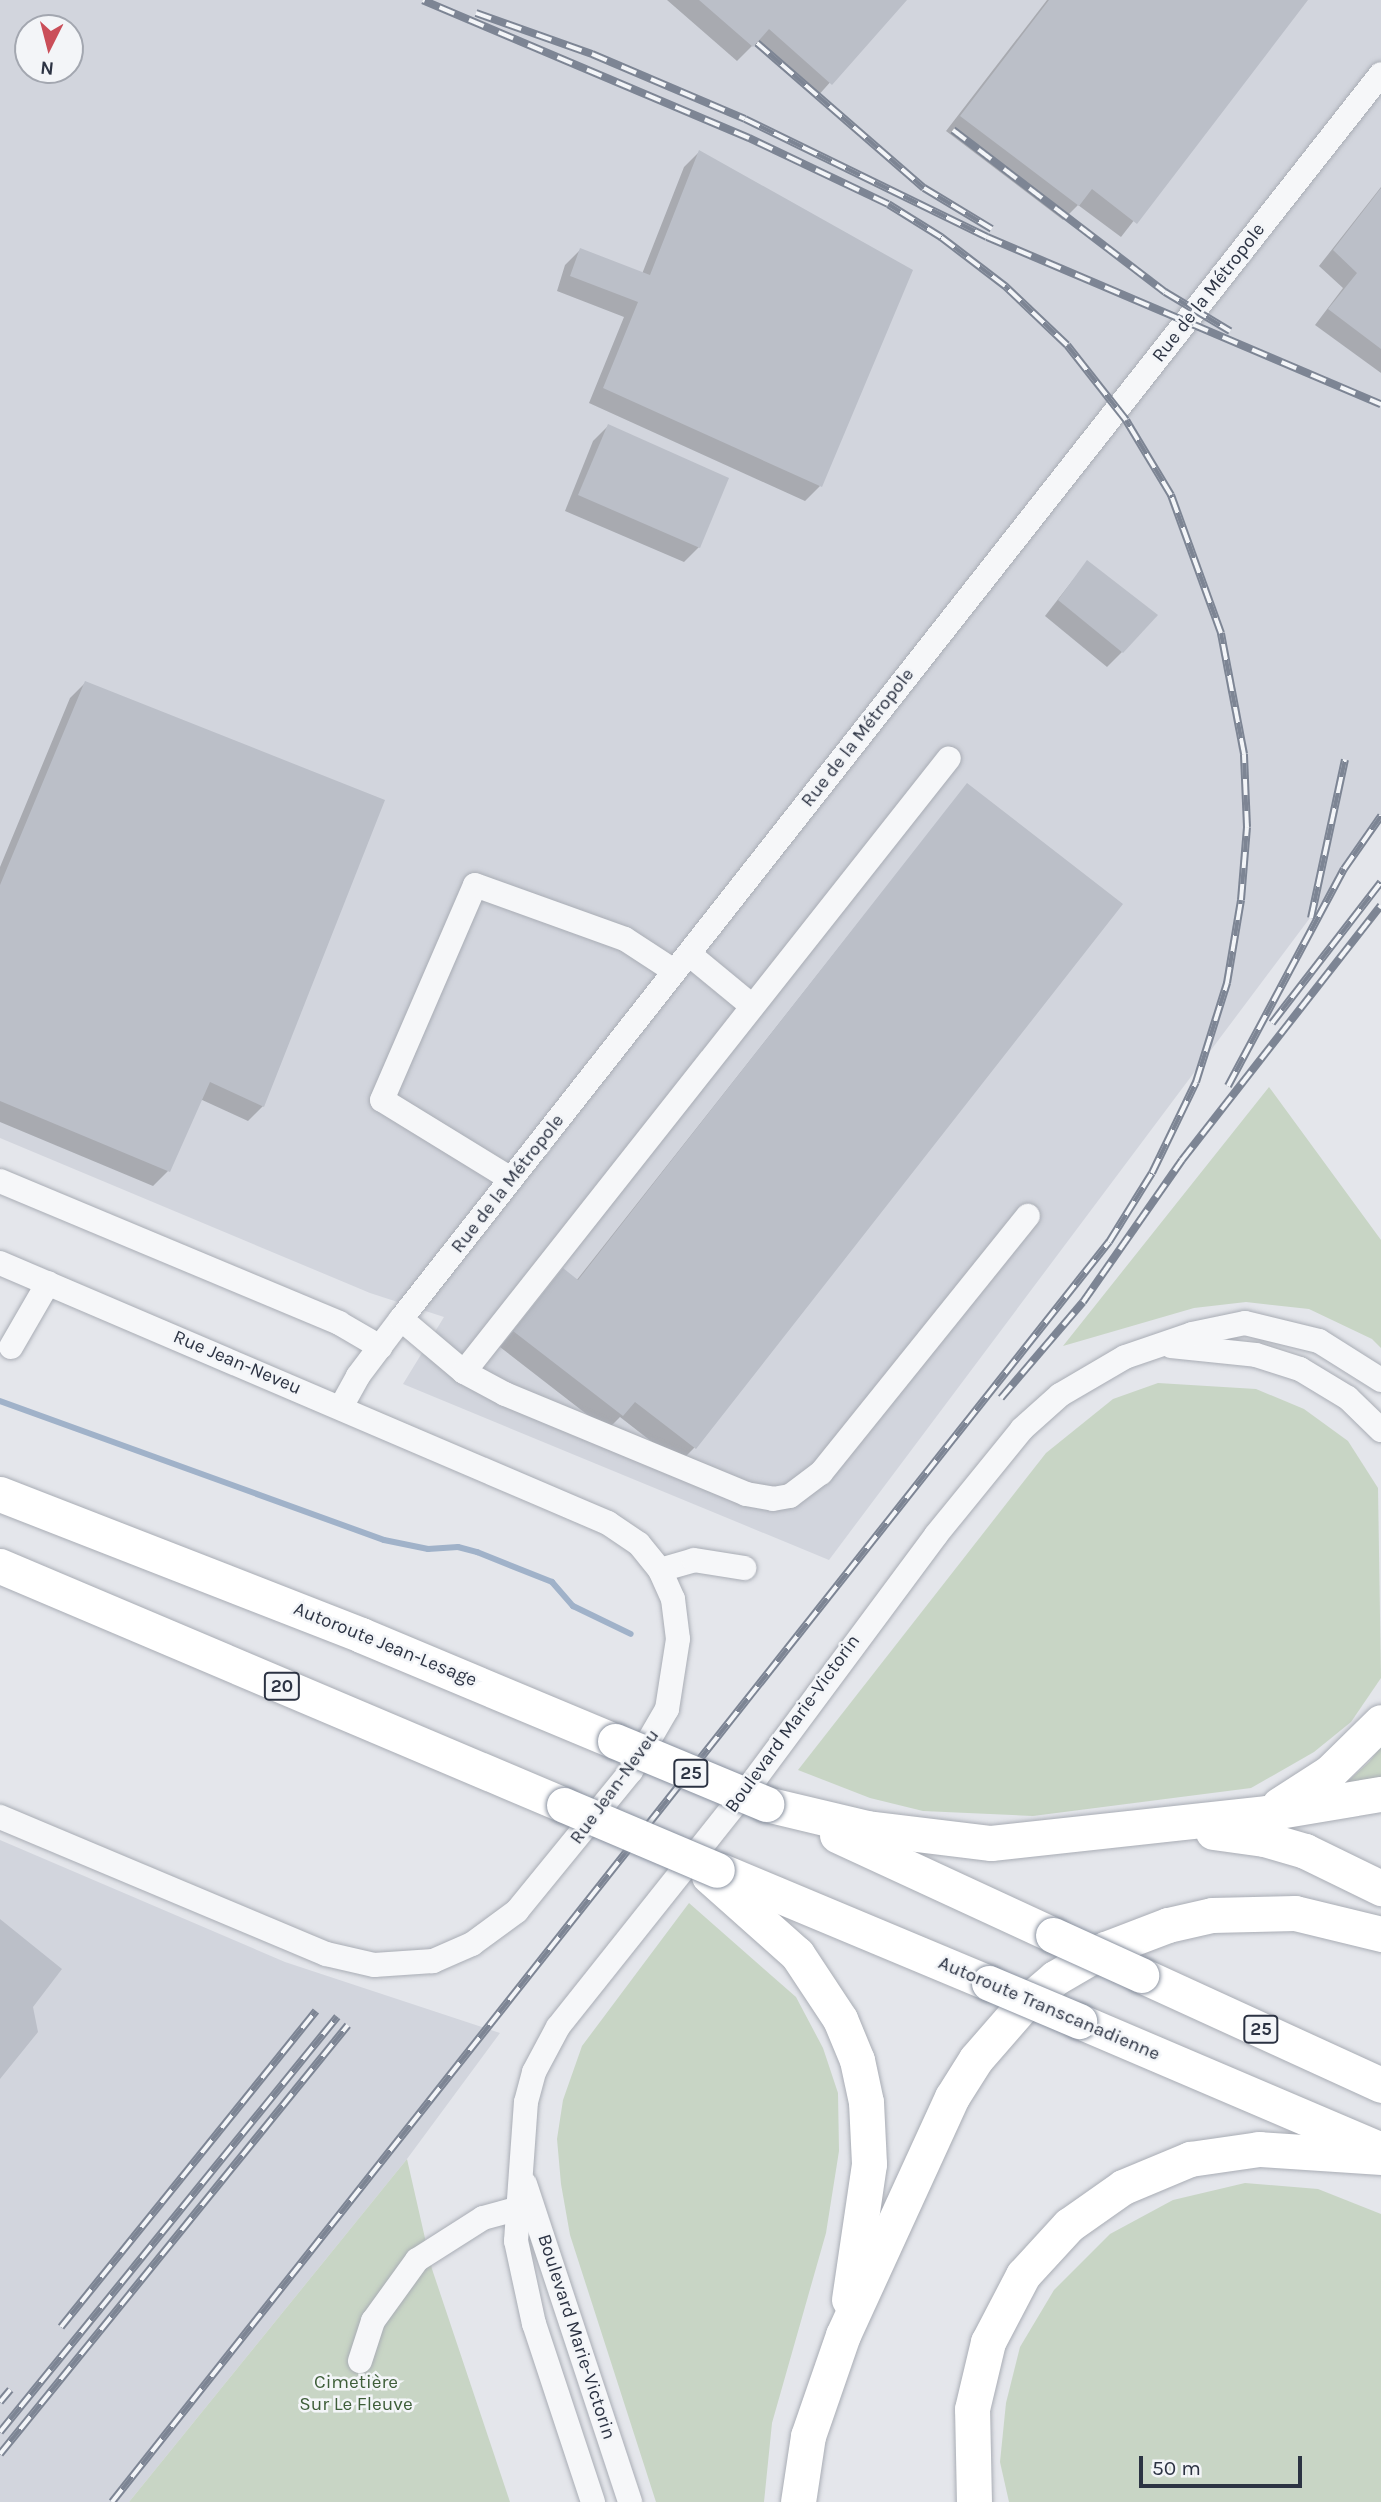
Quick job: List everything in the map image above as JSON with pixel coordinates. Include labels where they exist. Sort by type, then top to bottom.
[{"type":"highway","name":"Autoroute Jean-Lesage","points":[[0,1494],[361,1634],[766,1804]]},
{"type":"highway","name":"20","points":[[0,1566],[682,1855],[713,1873]]},
{"type":"highway","points":[[1267,1813],[1330,1773],[1381,1722]]},
{"type":"highway","points":[[766,1804],[867,1828],[969,1842],[1013,1842],[1267,1813],[1381,1794]]},
{"type":"highway","name":"25","points":[[766,1804],[1381,2085]]},
{"type":"highway","points":[[1126,1830],[1202,1831],[1264,1839],[1316,1855],[1381,1888]]},
{"type":"highway","points":[[713,1873],[774,1931],[808,1969],[840,2019],[863,2081],[869,2164],[844,2335]]},
{"type":"highway","name":"Autoroute Transcanadienne","points":[[713,1873],[989,1983],[1381,2150]]},
{"type":"highway","points":[[798,2502],[808,2436],[844,2335],[963,2078],[1007,2022],[1055,1978],[1125,1940],[1212,1915],[1296,1913],[1381,1934]]},
{"type":"highway","points":[[974,2502],[972,2409],[988,2342],[1023,2275],[1069,2225],[1123,2187],[1190,2159],[1259,2149],[1381,2157]]},
{"type":"street","name":"Rue de la Métropole","points":[[341,1407],[401,1319],[1381,74]]},
{"type":"street","points":[[464,1372],[949,758]]},
{"type":"street","points":[[511,1180],[382,1100],[475,885],[682,962],[752,1006]]},
{"type":"street","points":[[0,1181],[339,1323],[380,1347]]},
{"type":"street","points":[[401,1319],[464,1372],[505,1394],[747,1494],[773,1499],[790,1496],[821,1473],[1028,1216]]},
{"type":"street","name":"Rue Jean-Neveu","points":[[0,1263],[586,1511],[631,1538],[660,1570],[673,1599],[678,1649],[670,1700],[659,1728],[631,1771],[537,1890],[496,1929],[446,1957],[389,1966],[334,1957],[0,1817]]},
{"type":"street","points":[[11,1347],[31,1320],[48,1283]]},
{"type":"street","name":"Boulevard Marie-Victorin","points":[[630,2502],[525,2206],[522,2173],[530,2086],[558,2027],[755,1779],[869,1622],[1034,1416],[1096,1371],[1216,1328],[1259,1324],[1319,1341],[1381,1380]]},
{"type":"street","name":"Boulevard Marie-Victorin","points":[[1160,1346],[1243,1353],[1286,1364],[1332,1387],[1381,1430]]},
{"type":"street","points":[[660,1570],[694,1560],[744,1568]]},
{"type":"street","points":[[360,2361],[373,2321],[417,2260],[475,2221],[525,2206]]},
{"type":"street","name":"Boulevard Marie-Victorin","points":[[525,2206],[516,2241],[524,2287],[593,2502]]},
{"type":"shaded area","points":[[0,0],[1381,0],[1381,823],[829,1560],[403,1384],[444,1317],[370,1293],[0,1138]]},
{"type":"shaded area","points":[[0,1840],[285,1962],[500,2033],[407,2159],[129,2502],[0,2502]]},
{"type":"green space","points":[[1269,1087],[1381,1240],[1381,1348],[1372,1339],[1309,1309],[1246,1302],[1194,1308],[1063,1346]]},
{"type":"green space","points":[[1158,1383],[1256,1389],[1304,1409],[1348,1441],[1378,1488],[1381,1678],[1351,1722],[1314,1752],[1251,1788],[1033,1816],[923,1811],[870,1798],[798,1770],[1046,1453],[1113,1399]]},
{"type":"green space","points":[[1381,1747],[1381,1780],[1344,1785],[1369,1762]]},
{"type":"green space","points":[[689,1903],[796,1997],[823,2048],[838,2093],[839,2151],[826,2233],[772,2423],[764,2502],[656,2502],[570,2235],[561,2184],[557,2139],[563,2100],[582,2046]]},
{"type":"green space","name":"Cimetière Sur Le Fleuve","points":[[407,2159],[432,2269],[510,2502],[129,2502]]},
{"type":"green space","points":[[1245,2183],[1318,2189],[1381,2214],[1381,2502],[1009,2502],[1000,2462],[1006,2403],[1020,2347],[1054,2290],[1110,2234],[1173,2200]]},
{"type":"building","points":[[699,0],[907,0],[832,85],[769,29],[753,47]]},
{"type":"building","points":[[1049,0],[1308,0],[1137,224],[1092,189],[1079,206],[960,116]]},
{"type":"building","points":[[699,150],[913,270],[822,487],[603,388],[638,302],[570,276],[580,248],[650,275]]},
{"type":"building","points":[[1381,188],[1381,349],[1328,309],[1357,273],[1333,250]]},
{"type":"building","points":[[608,424],[729,478],[700,548],[578,495]]},
{"type":"building","points":[[1087,560],[1158,615],[1123,653],[1058,600]]},
{"type":"building","points":[[85,681],[385,800],[264,1107],[210,1082],[170,1172],[0,1101],[0,885]]},
{"type":"building","points":[[967,783],[1123,904],[696,1449],[635,1402],[623,1416],[513,1331],[563,1268],[578,1280]]},
{"type":"building","points":[[0,1919],[62,1969],[33,2007],[38,2032],[0,2079]]},
{"type":"waterway","points":[[0,1401],[384,1540],[428,1549],[458,1547],[477,1552],[552,1582],[573,1606],[631,1634]]},
{"type":"railway","points":[[112,2502],[1109,1242],[1152,1173],[1196,1082],[1227,983],[1241,900],[1247,827],[1244,754],[1221,633],[1171,495],[1126,420],[1067,345],[1005,286],[941,237],[888,204],[749,138],[423,0]]},
{"type":"railway","points":[[476,13],[592,54],[745,119],[987,237],[1381,404]]},
{"type":"railway","points":[[757,43],[924,188],[992,229]]},
{"type":"railway","points":[[953,130],[1165,292],[1230,331]]},
{"type":"railway","points":[[1311,918],[1345,760]]},
{"type":"railway","points":[[1228,1086],[1344,869],[1381,816]]},
{"type":"railway","points":[[1272,1023],[1381,882]]},
{"type":"railway","points":[[1001,1398],[1083,1302],[1182,1160],[1381,905]]},
{"type":"railway","points":[[61,2327],[316,2011]]},
{"type":"railway","points":[[0,2432],[337,2017]]},
{"type":"railway","points":[[0,2454],[348,2025]]},
{"type":"railway","points":[[0,2402],[10,2390]]}]
